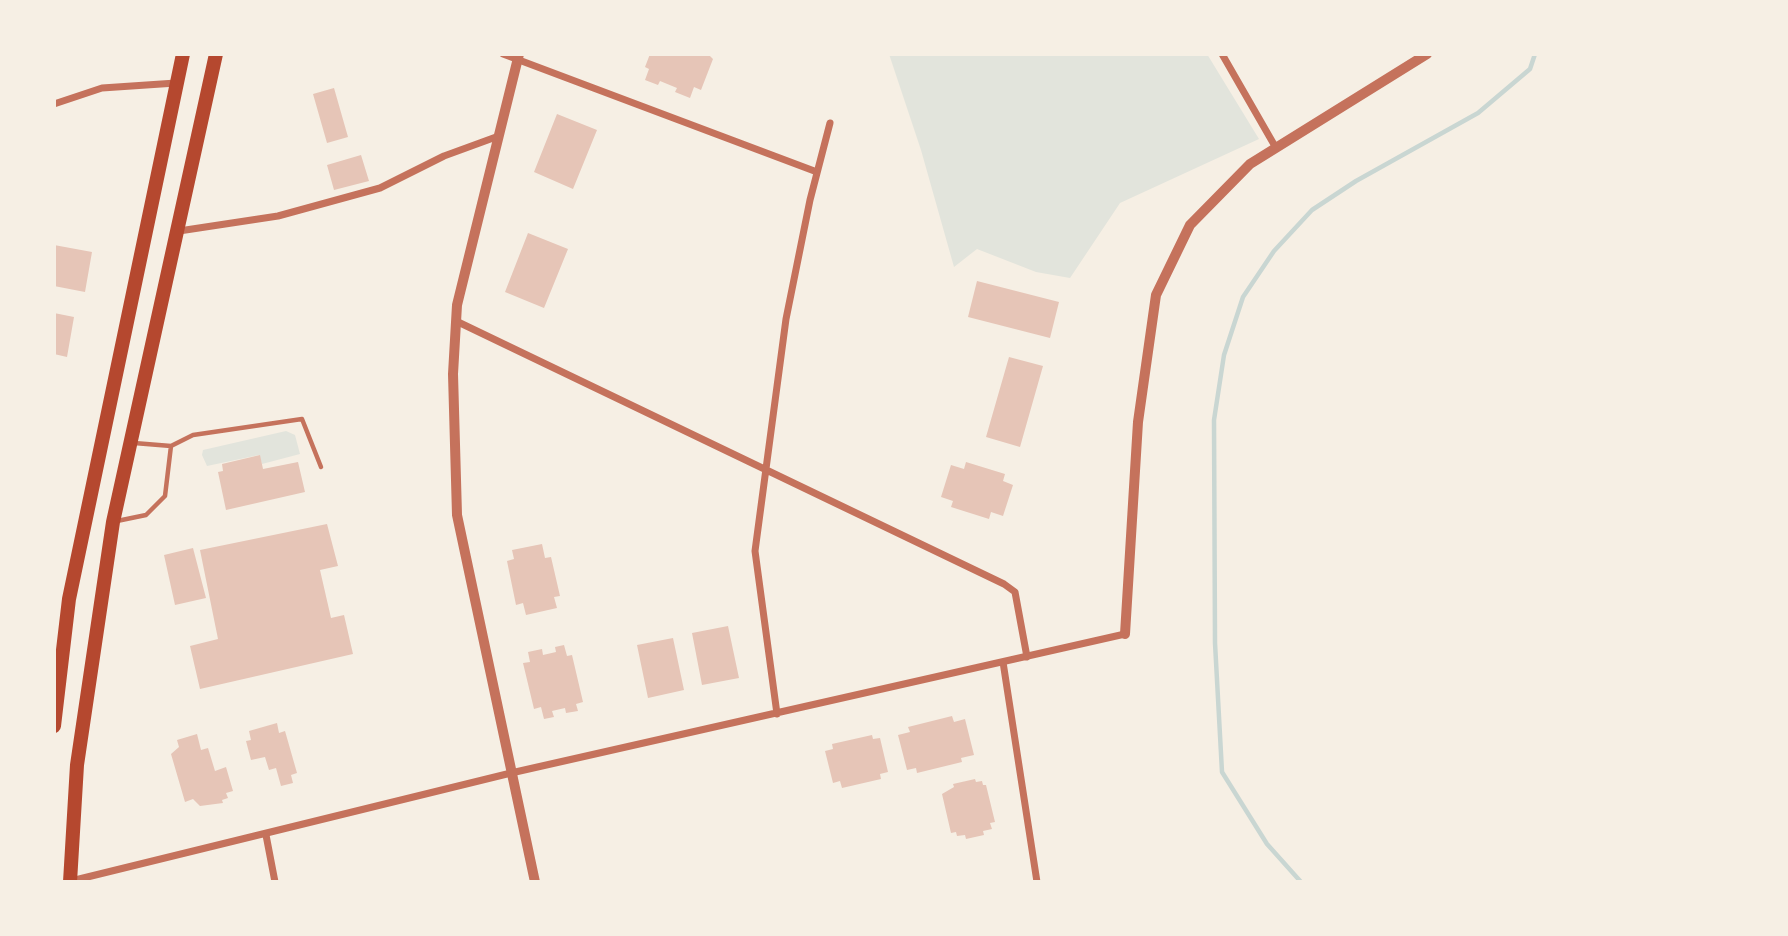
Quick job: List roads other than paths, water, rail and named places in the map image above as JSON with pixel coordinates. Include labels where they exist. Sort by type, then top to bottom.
[{"type":"highway","points":[[54,726],[69,599],[183,54]]},
{"type":"highway","points":[[70,881],[77,765],[113,522],[216,54]]},
{"type":"street","points":[[503,54],[518,57],[817,172]]},
{"type":"street","points":[[1222,54],[1276,148]]},
{"type":"street","points":[[70,881],[512,773],[1125,634],[1138,422],[1156,295],[1190,225],[1250,164],[1427,54]]},
{"type":"street","points":[[518,57],[496,137],[457,305],[453,374],[457,515],[535,882]]},
{"type":"street","points":[[54,104],[102,88],[176,83]]},
{"type":"street","points":[[777,714],[755,551],[764,466],[786,319],[830,123]]},
{"type":"street","points":[[179,231],[278,216],[380,188],[444,156],[496,137]]},
{"type":"street","points":[[456,321],[764,466],[1015,592],[1027,657]]},
{"type":"street","points":[[1003,662],[1037,882]]},
{"type":"street","points":[[266,835],[275,882]]},
{"type":"lane","points":[[131,443],[172,446],[193,435],[302,419],[321,467]]},
{"type":"lane","points":[[113,522],[146,514],[165,496],[172,446]]},
{"type":"waterway","points":[[1301,882],[1267,844],[1222,772],[1215,643],[1214,420],[1224,355],[1243,297],[1274,251],[1312,210],[1356,181],[1478,113],[1530,69],[1535,54]]}]
